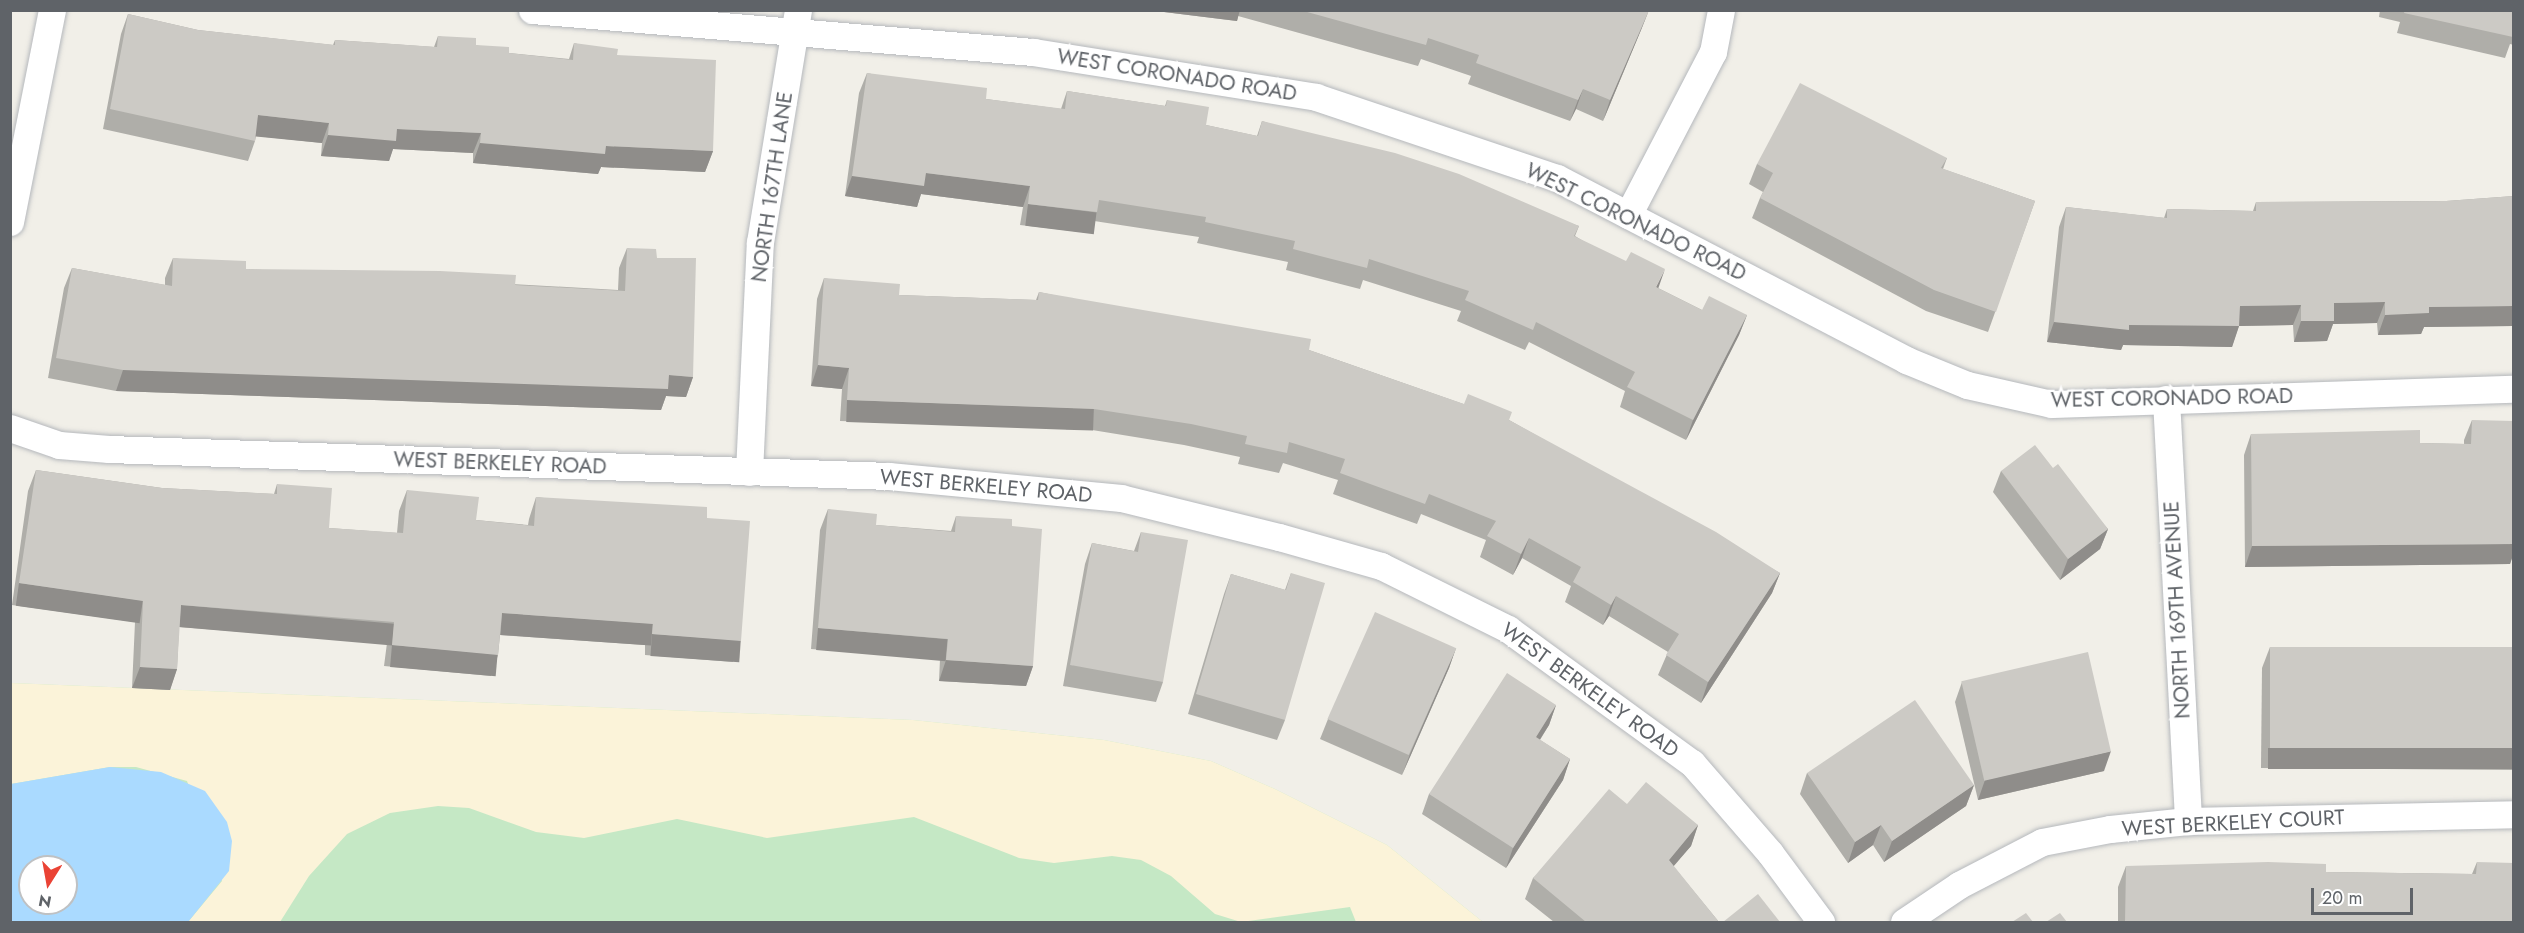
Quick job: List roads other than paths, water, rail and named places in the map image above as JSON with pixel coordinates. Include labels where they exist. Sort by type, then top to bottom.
[{"type":"street","points":[[10,222],[52,10]]},
{"type":"street","name":"WEST CORONADO ROAD","points":[[532,10],[796,21],[1033,52],[1316,97],[1557,178],[1906,360],[1967,385],[2050,404],[2514,389]]},
{"type":"street","points":[[1628,215],[1713,52],[1721,10]]},
{"type":"street","name":"NORTH 167TH LANE","points":[[749,472],[760,242],[796,21]]},
{"type":"street","name":"NORTH 169TH AVENUE","points":[[2166,399],[2188,821]]},
{"type":"street","name":"WEST BERKELEY ROAD","points":[[10,428],[59,445],[109,449],[889,476],[1122,498],[1381,566],[1508,629],[1692,764],[1770,853],[1821,922]]},
{"type":"street","name":"WEST BERKELEY COURT","points":[[1905,922],[1959,885],[2042,842],[2188,821],[2514,814]]},
{"type":"water","points":[[110,767],[161,772],[205,791],[227,822],[232,841],[229,871],[188,922],[11,922],[11,784]]}]
